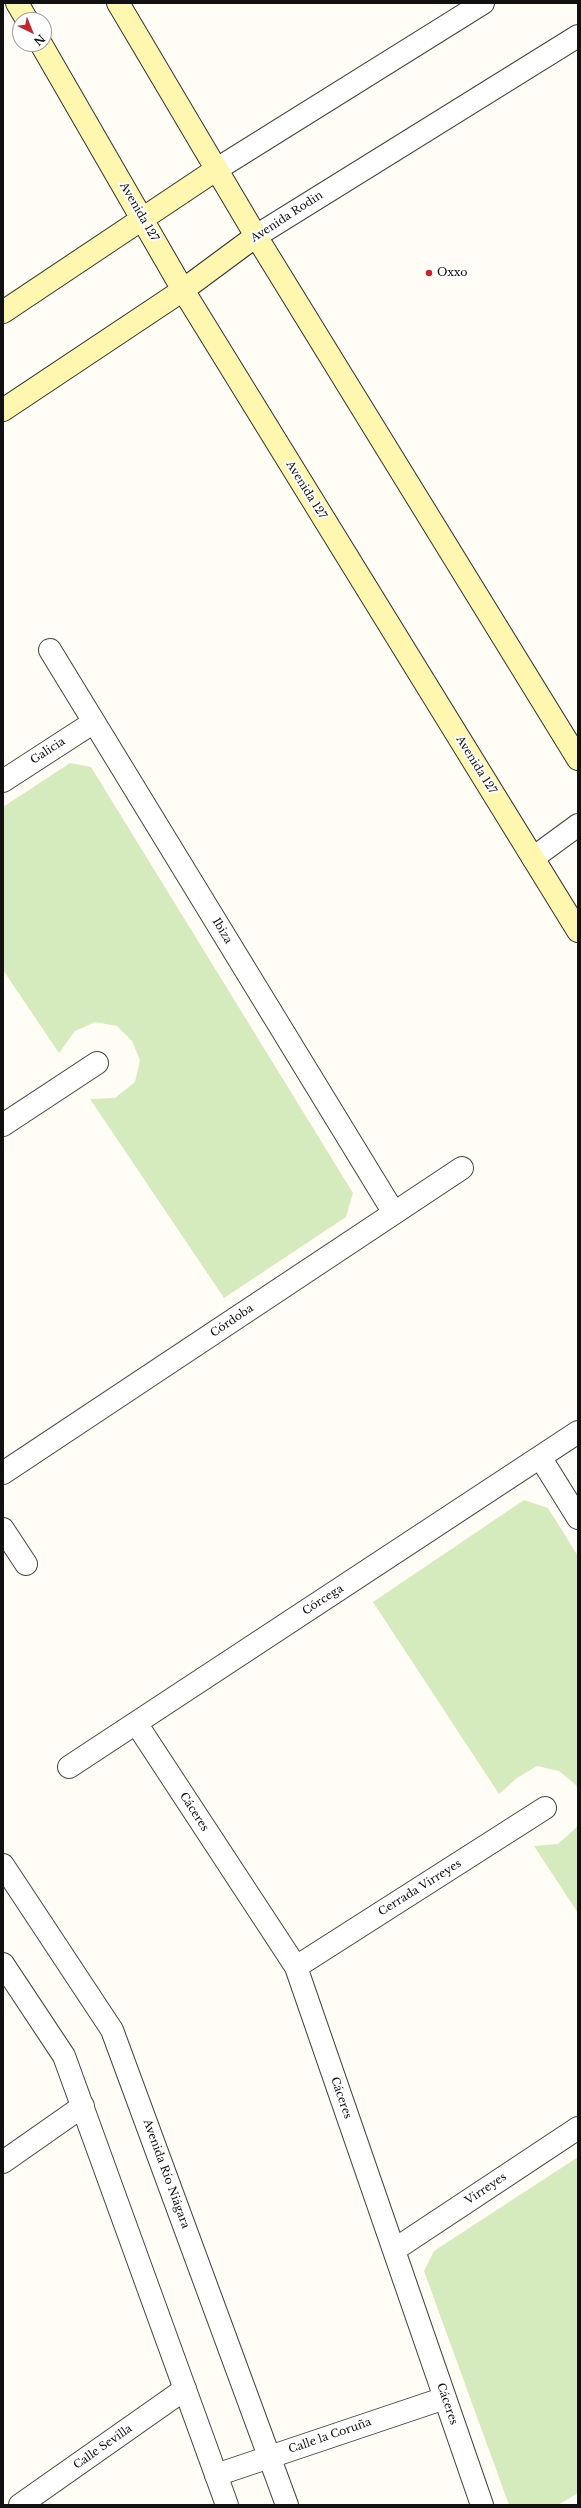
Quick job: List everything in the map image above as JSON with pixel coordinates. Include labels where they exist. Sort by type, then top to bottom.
[{"type":"main road","points":[[17,3],[22,12]]},
{"type":"main road","points":[[118,3],[256,236],[578,759]]},
{"type":"main road","name":"Avenida 127","points":[[46,52],[143,218],[183,290],[578,931]]},
{"type":"main road","points":[[3,312],[216,169]]},
{"type":"main road","name":"Avenida Rodin","points":[[3,410],[183,290],[256,236]]},
{"type":"street","points":[[216,169],[483,3]]},
{"type":"street","name":"Avenida Rodin","points":[[256,236],[578,36]]},
{"type":"street","name":"Ibiza","points":[[50,650],[394,1213]]},
{"type":"street","name":"Galicia","points":[[3,781],[94,722]]},
{"type":"street","points":[[533,858],[578,825]]},
{"type":"street","points":[[3,1125],[97,1063]]},
{"type":"street","name":"Córdoba","points":[[3,1473],[462,1168]]},
{"type":"street","name":"Córcega","points":[[69,1767],[578,1432]]},
{"type":"street","points":[[540,1457],[578,1518]]},
{"type":"street","points":[[3,1529],[26,1564]]},
{"type":"street","name":"Cáceres","points":[[136,1723],[296,1967],[482,2505]]},
{"type":"street","name":"Cerrada Virreyes","points":[[296,1967],[545,1808]]},
{"type":"street","name":"Avenida Río Niágara","points":[[3,1865],[112,2030],[287,2505]]},
{"type":"street","points":[[3,1964],[64,2056],[227,2505]]},
{"type":"street","points":[[3,2162],[83,2106]]},
{"type":"street","name":"Virreyes","points":[[394,2250],[578,2128]]},
{"type":"street","name":"Calle Sevilla","points":[[20,2505],[185,2389]]},
{"type":"street","name":"Calle la Coruña","points":[[216,2475],[445,2398]]},
{"type":"green space","points":[[70,763],[91,767],[353,1193],[346,1217],[224,1298],[90,1099],[115,1098],[135,1082],[140,1060],[132,1041],[117,1026],[95,1022],[75,1031],[59,1053],[3,970],[3,807]]},
{"type":"green space","points":[[524,1500],[548,1508],[578,1556],[578,1791],[576,1785],[559,1771],[537,1766],[517,1778],[499,1794],[373,1602]]},
{"type":"green space","points":[[578,1826],[578,1913],[534,1846],[558,1844]]},
{"type":"green space","points":[[578,2157],[578,2493],[558,2505],[509,2505],[424,2271],[434,2251]]},
{"type":"place","name":"Oxxo","points":[[429,273]]}]
